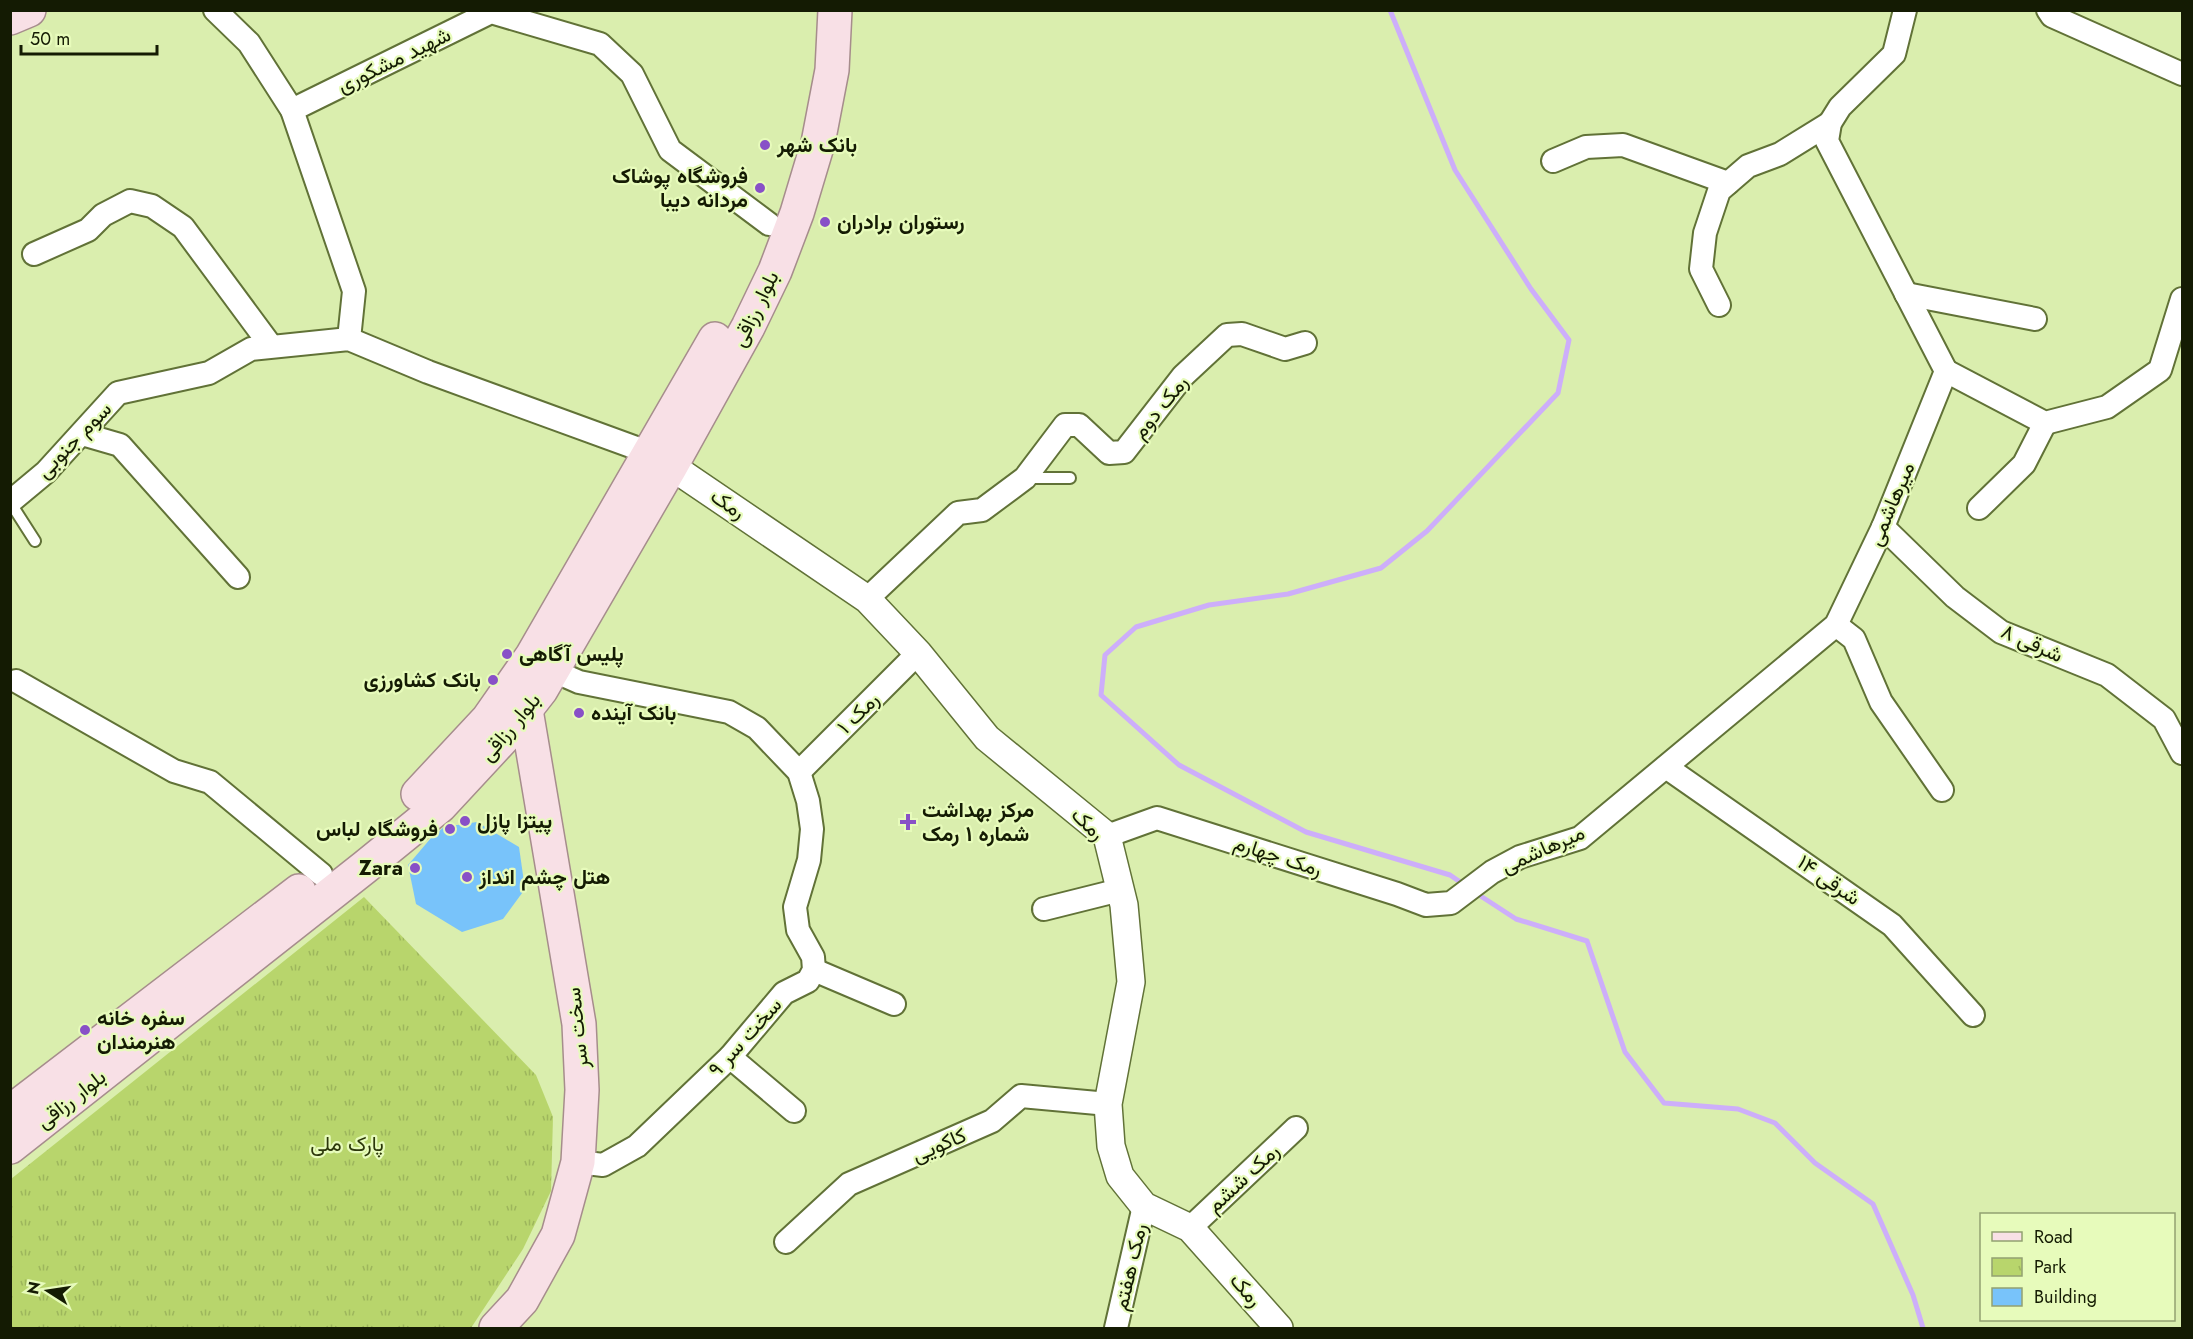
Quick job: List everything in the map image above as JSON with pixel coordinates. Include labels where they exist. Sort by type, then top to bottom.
[{"type":"main road","points":[[10,18],[29,10]]},
{"type":"main road","name":"بلوار رزاقی","points":[[660,459],[755,262],[769,224],[797,137],[810,67],[813,10]]},
{"type":"main road","name":"بلوار رزاقی","points":[[10,1147],[440,806],[505,736],[516,703],[543,663],[660,459],[748,327],[775,271],[797,213],[818,143],[832,70],[835,10]]},
{"type":"main road","name":"بلوار رزاقی","points":[[10,1112],[321,874],[424,789],[488,719],[516,703]]},
{"type":"main road","name":"سخت سر","points":[[496,1329],[522,1300],[558,1235],[578,1162],[582,1090],[579,1024],[516,703]]},
{"type":"street","points":[[215,10],[249,43],[292,110],[354,291],[349,339],[438,376],[660,459]]},
{"type":"street","points":[[1905,10],[1894,54],[1840,107],[1830,123],[1827,141],[1946,371],[2044,423],[2107,407],[2160,369],[2182,299]]},
{"type":"street","points":[[2048,10],[2052,16],[2182,74]]},
{"type":"street","name":"شهید مشکوری","points":[[292,110],[491,12],[600,44],[632,74],[669,150],[769,224]]},
{"type":"street","points":[[1719,305],[1701,269],[1705,232],[1719,191],[1748,166],[1780,154],[1830,123]]},
{"type":"street","points":[[1553,161],[1586,147],[1623,145],[1728,183]]},
{"type":"street","points":[[34,254],[88,230],[103,215],[129,201],[152,206],[183,227],[271,346]]},
{"type":"street","points":[[1906,294],[2035,319]]},
{"type":"street","name":"رمک دوم","points":[[867,599],[958,513],[982,510],[1025,478],[1065,425],[1079,425],[1109,453],[1124,452],[1183,376],[1227,335],[1242,334],[1285,349],[1305,343]]},
{"type":"street","name":"سوم جنوبی","points":[[10,502],[46,472],[118,393],[209,373],[251,348],[349,339]]},
{"type":"street","name":"میرهاشمی","points":[[1451,903],[1491,872],[1520,857],[1580,838],[1836,625],[1882,527],[1946,371]]},
{"type":"street","points":[[1979,508],[2024,464],[2044,423]]},
{"type":"street","points":[[82,434],[120,445],[238,576]]},
{"type":"street","name":"رمک","points":[[660,459],[867,599],[918,653],[987,738],[1107,836],[1124,905],[1131,982],[1108,1104],[1111,1146],[1120,1176],[1144,1206],[1190,1228],[1279,1329]]},
{"type":"street","name":"شرقی ۸","points":[[1882,527],[1955,597],[2001,632],[2107,675],[2164,719],[2182,753]]},
{"type":"street","points":[[1836,625],[1854,639],[1881,702],[1942,790]]},
{"type":"street","name":"رمک ۱","points":[[799,772],[918,653]]},
{"type":"street","points":[[543,663],[579,682],[729,712],[757,728],[799,772],[808,801],[812,829],[809,860],[795,907],[798,930],[813,957],[814,970],[894,1004]]},
{"type":"street","points":[[16,681],[174,771],[210,782],[321,874]]},
{"type":"street","name":"شرقی ۱۴","points":[[1666,767],[1892,925],[1973,1015]]},
{"type":"street","name":"رمک چهارم","points":[[1107,836],[1157,818],[1426,905],[1451,903]]},
{"type":"street","points":[[1044,909],[1120,890]]},
{"type":"street","name":"سخت سر ۹","points":[[578,1162],[603,1165],[637,1146],[730,1058],[784,993],[808,981],[814,970]]},
{"type":"street","points":[[730,1058],[794,1112]]},
{"type":"street","name":"کاکویی","points":[[786,1242],[849,1184],[992,1121],[1021,1096],[1108,1104]]},
{"type":"street","name":"رمک ششم","points":[[1190,1228],[1296,1128]]},
{"type":"street","name":"رمک هفتم","points":[[1116,1329],[1144,1206]]},
{"type":"lane","points":[[1025,478],[1070,478]]},
{"type":"lane","points":[[10,502],[35,541]]},
{"type":"green space","name":"پارک ملی","points":[[364,897],[536,1075],[553,1117],[551,1191],[523,1249],[471,1328],[11,1328],[11,1179]]},
{"type":"building","name":"هتل چشم انداز","points":[[477,822],[519,847],[525,889],[503,919],[462,932],[416,904],[408,865],[431,838],[444,827]]},
{"type":"waterway","points":[[1390,10],[1455,170],[1531,289],[1569,340],[1558,393],[1427,531],[1381,568],[1288,594],[1209,605],[1136,627],[1105,655],[1101,695],[1179,765],[1306,832],[1450,875],[1466,886]]},
{"type":"waterway","points":[[1476,893],[1516,919],[1587,941],[1625,1052],[1664,1103],[1738,1109],[1775,1123],[1815,1163],[1873,1204],[1913,1295],[1923,1328]]},
{"type":"place","name":"بانک شهر","points":[[765,145]]},
{"type":"place","name":"فروشگاه پوشاک مردانه دیبا","points":[[760,188]]},
{"type":"place","name":"رستوران برادران","points":[[825,222]]},
{"type":"place","name":"پلیس آگاهی","points":[[507,654]]},
{"type":"place","name":"بانک کشاورزی","points":[[493,680]]},
{"type":"place","name":"بانک آینده","points":[[579,713]]},
{"type":"place","name":"پیتزا پازل","points":[[465,821]]},
{"type":"place","name":"مرکز بهداشت شماره ۱ رمک","points":[[908,822]]},
{"type":"place","name":"فروشگاه لباس","points":[[450,829]]},
{"type":"place","name":"Zara","points":[[415,868]]},
{"type":"place","name":"هتل چشم انداز","points":[[467,877]]},
{"type":"place","name":"سفره خانه هنرمندان","points":[[85,1030]]}]
